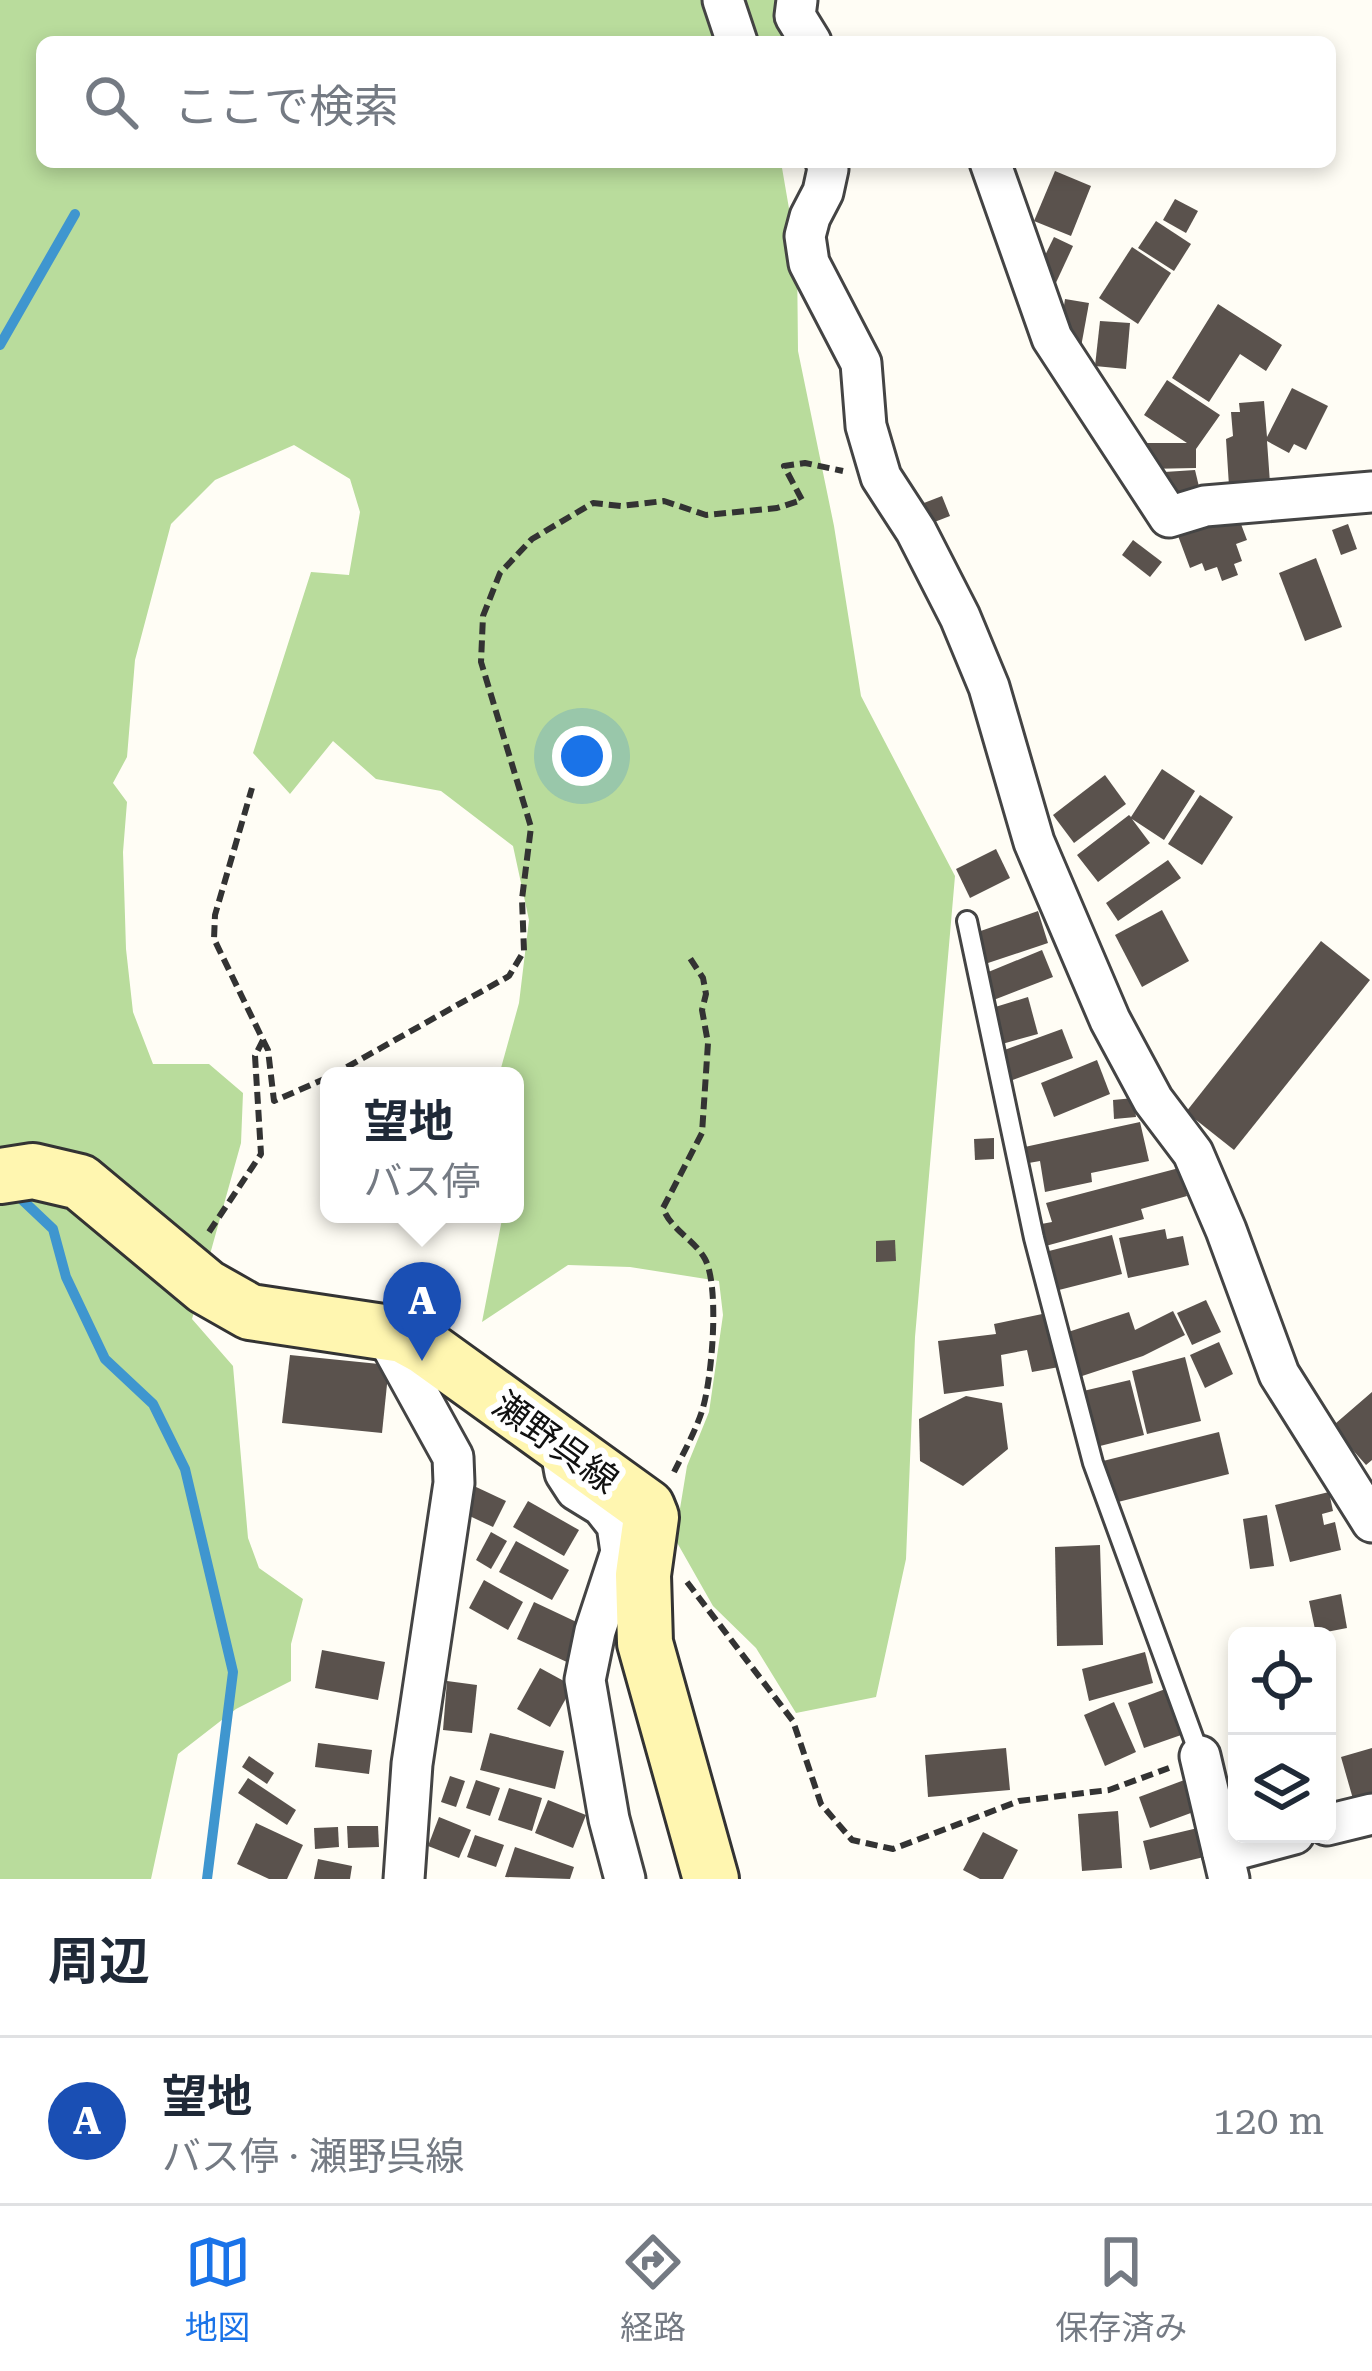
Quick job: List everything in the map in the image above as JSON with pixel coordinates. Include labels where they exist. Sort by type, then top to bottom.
[{"type":"main road","name":"瀬野呉線","points":[[0,1176],[33,1171],[80,1182],[183,1270],[250,1312],[383,1330],[425,1347],[647,1507],[651,1517],[643,1575],[645,1643],[711,1879]]},
{"type":"street","points":[[723,0],[735,36]]},
{"type":"street","points":[[797,0],[795,16],[807,36]]},
{"type":"street","points":[[828,168],[805,236],[809,263],[861,362],[866,426],[880,477],[916,531],[960,617],[989,687],[1034,842],[1110,1020],[1154,1100],[1192,1153],[1280,1374],[1372,1522]]},
{"type":"street","points":[[992,168],[1052,338],[1169,517],[1204,506],[1372,492]]},
{"type":"street","points":[[383,1330],[453,1456],[454,1483],[412,1764],[404,1879]]},
{"type":"street","points":[[560,1446],[565,1473],[576,1490],[602,1506],[617,1526],[621,1552],[595,1631],[585,1680],[609,1819],[625,1879]]},
{"type":"street","points":[[1200,1756],[1226,1866],[1275,1843]]},
{"type":"street","points":[[1336,1824],[1372,1814]]},
{"type":"lane","points":[[967,921],[1034,1238],[1094,1463],[1200,1756]]},
{"type":"path","points":[[348,1067],[508,976],[524,951],[522,898],[531,827],[482,662],[484,616],[500,573],[532,539],[593,503],[621,506],[664,501],[706,514],[753,512],[802,500],[784,466],[805,463],[880,477]]},
{"type":"path","points":[[251,788],[215,915],[214,939],[268,1050],[274,1101],[320,1081]]},
{"type":"path","points":[[647,1507],[670,1481],[703,1409],[712,1332],[706,1262],[668,1221],[663,1208],[702,1133],[706,994],[704,978],[688,955]]},
{"type":"path","points":[[183,1270],[261,1154],[255,1056],[263,1040]]},
{"type":"path","points":[[684,1577],[793,1721],[821,1804],[852,1840],[893,1849],[1019,1801],[1109,1790],[1200,1756]]},
{"type":"green space","points":[[0,0],[785,0],[784,36],[36,36],[36,168],[782,168],[797,255],[798,351],[834,526],[861,696],[955,876],[915,1337],[906,1559],[876,1697],[796,1713],[756,1648],[713,1606],[675,1539],[687,1466],[709,1412],[723,1315],[719,1281],[630,1267],[568,1265],[482,1322],[501,1223],[524,1223],[524,1067],[501,1067],[519,1003],[529,920],[513,846],[441,791],[376,779],[333,741],[290,794],[253,753],[311,572],[349,575],[360,512],[350,479],[294,445],[215,480],[171,524],[135,660],[127,757],[113,783],[127,802],[123,852],[133,1012],[153,1064],[209,1064],[243,1093],[241,1143],[192,1319],[233,1366],[248,1538],[259,1568],[303,1599],[291,1644],[291,1681],[236,1709],[178,1754],[151,1879],[0,1879]]},
{"type":"building","points":[[1055,171],[1091,186],[1071,236],[1034,221]]},
{"type":"building","points":[[1175,199],[1198,211],[1186,233],[1163,220]]},
{"type":"building","points":[[1156,221],[1191,244],[1174,271],[1138,248]]},
{"type":"building","points":[[1054,237],[1073,246],[1054,287],[1034,278]]},
{"type":"building","points":[[1132,247],[1171,273],[1138,324],[1099,298]]},
{"type":"building","points":[[1065,299],[1089,303],[1081,347],[1060,333]]},
{"type":"building","points":[[1218,304],[1282,345],[1266,371],[1240,354],[1209,402],[1172,378]]},
{"type":"building","points":[[1100,321],[1130,323],[1126,369],[1095,366]]},
{"type":"building","points":[[1167,380],[1220,415],[1196,449],[1196,468],[1146,469],[1146,443],[1187,443],[1144,415]]},
{"type":"building","points":[[1292,388],[1328,406],[1306,450],[1294,444],[1289,453],[1267,441],[1270,483],[1229,486],[1226,439],[1233,436],[1231,412],[1240,412],[1239,403],[1264,401],[1267,437]]},
{"type":"building","points":[[1195,470],[1201,495],[1172,503],[1149,473]]},
{"type":"building","points":[[942,496],[950,516],[919,528],[911,508]]},
{"type":"building","points":[[1233,503],[1247,540],[1236,544],[1242,561],[1234,564],[1238,575],[1222,581],[1217,567],[1205,571],[1202,563],[1190,568],[1174,525]]},
{"type":"building","points":[[1348,524],[1357,549],[1341,555],[1332,530]]},
{"type":"building","points":[[1133,540],[1162,562],[1150,577],[1122,555]]},
{"type":"building","points":[[1316,558],[1342,627],[1305,641],[1279,573]]},
{"type":"building","points":[[1162,769],[1195,791],[1164,840],[1132,819],[1150,843],[1098,882],[1077,855],[1131,817]]},
{"type":"building","points":[[1105,775],[1126,804],[1074,843],[1053,815]]},
{"type":"building","points":[[1200,795],[1233,817],[1202,865],[1168,844]]},
{"type":"building","points":[[996,849],[1010,878],[970,898],[956,869]]},
{"type":"building","points":[[1168,860],[1181,878],[1118,921],[1106,903]]},
{"type":"building","points":[[1162,910],[1189,961],[1142,987],[1115,935]]},
{"type":"building","points":[[1038,911],[1048,943],[982,965],[972,934]]},
{"type":"building","points":[[1321,941],[1370,980],[1234,1150],[1186,1112]]},
{"type":"building","points":[[1042,950],[1053,977],[991,1001],[981,975]]},
{"type":"building","points":[[1028,997],[1038,1034],[1002,1044],[992,1008]]},
{"type":"building","points":[[1062,1029],[1073,1058],[1010,1081],[999,1052]]},
{"type":"building","points":[[1097,1060],[1110,1094],[1054,1117],[1041,1083]]},
{"type":"building","points":[[1134,1098],[1136,1117],[1114,1119],[1113,1100]]},
{"type":"building","points":[[1140,1122],[1149,1161],[1091,1173],[1092,1182],[1045,1192],[1040,1161],[1023,1164],[1020,1148]]},
{"type":"building","points":[[994,1138],[994,1159],[975,1160],[974,1139]]},
{"type":"building","points":[[1179,1168],[1187,1196],[1141,1209],[1144,1219],[1042,1247],[1036,1225],[1052,1222],[1046,1203]]},
{"type":"building","points":[[1165,1229],[1167,1239],[1183,1236],[1189,1265],[1128,1278],[1119,1238]]},
{"type":"building","points":[[1112,1235],[1122,1274],[1055,1291],[1045,1252]]},
{"type":"building","points":[[895,1240],[896,1261],[876,1262],[876,1241]]},
{"type":"building","points":[[1206,1300],[1221,1332],[1192,1345],[1177,1313]]},
{"type":"building","points":[[1173,1311],[1185,1335],[1143,1356],[1076,1378],[1062,1334],[1129,1312],[1135,1330]]},
{"type":"building","points":[[1047,1313],[1059,1367],[1032,1372],[1027,1350],[1001,1355],[1004,1386],[944,1394],[938,1341],[996,1334],[994,1324]]},
{"type":"building","points":[[1219,1342],[1233,1374],[1205,1388],[1190,1355]]},
{"type":"building","points":[[290,1355],[389,1365],[382,1433],[282,1423]]},
{"type":"building","points":[[1185,1357],[1201,1421],[1147,1434],[1132,1371]]},
{"type":"building","points":[[1130,1380],[1144,1435],[1092,1448],[1079,1392]]},
{"type":"building","points":[[1372,1392],[1372,1460],[1366,1465],[1351,1448],[1340,1458],[1321,1436]]},
{"type":"building","points":[[966,1396],[1002,1403],[1008,1449],[963,1486],[920,1461],[919,1419]]},
{"type":"building","points":[[1219,1432],[1229,1474],[1114,1503],[1103,1461]]},
{"type":"building","points":[[474,1486],[506,1501],[493,1527],[461,1512]]},
{"type":"building","points":[[1329,1492],[1333,1511],[1322,1514],[1324,1525],[1335,1522],[1341,1550],[1290,1562],[1275,1505]]},
{"type":"building","points":[[528,1501],[579,1530],[564,1556],[513,1527]]},
{"type":"building","points":[[1267,1515],[1274,1566],[1250,1569],[1243,1519]]},
{"type":"building","points":[[491,1532],[507,1541],[491,1569],[476,1560]]},
{"type":"building","points":[[516,1541],[569,1570],[552,1600],[499,1572]]},
{"type":"building","points":[[1100,1545],[1103,1645],[1057,1646],[1055,1547]]},
{"type":"building","points":[[484,1580],[523,1602],[508,1630],[469,1608]]},
{"type":"building","points":[[1341,1594],[1347,1628],[1315,1627],[1309,1601]]},
{"type":"building","points":[[534,1602],[585,1626],[569,1663],[517,1639]]},
{"type":"building","points":[[322,1650],[385,1662],[378,1700],[315,1688]]},
{"type":"building","points":[[1145,1652],[1153,1683],[1089,1701],[1082,1669]]},
{"type":"building","points":[[540,1668],[573,1686],[550,1727],[517,1709]]},
{"type":"building","points":[[447,1681],[477,1685],[472,1733],[443,1730]]},
{"type":"building","points":[[1168,1688],[1184,1734],[1144,1748],[1128,1703]]},
{"type":"building","points":[[1114,1702],[1136,1752],[1105,1766],[1084,1715]]},
{"type":"building","points":[[490,1733],[564,1751],[555,1789],[480,1770]]},
{"type":"building","points":[[318,1743],[372,1750],[369,1774],[315,1767]]},
{"type":"building","points":[[1006,1748],[1010,1790],[928,1797],[925,1755]]},
{"type":"building","points":[[1372,1748],[1372,1794],[1353,1799],[1341,1757]]},
{"type":"building","points":[[249,1756],[274,1773],[267,1784],[242,1767]]},
{"type":"building","points":[[450,1776],[465,1781],[456,1807],[441,1802]]},
{"type":"building","points":[[248,1778],[296,1810],[287,1825],[238,1793]]},
{"type":"building","points":[[1187,1779],[1199,1810],[1150,1828],[1139,1797]]},
{"type":"building","points":[[476,1780],[500,1788],[490,1816],[466,1808]]},
{"type":"building","points":[[509,1788],[542,1798],[532,1831],[498,1820]]},
{"type":"building","points":[[548,1800],[586,1815],[573,1848],[535,1833]]},
{"type":"building","points":[[1118,1811],[1122,1868],[1082,1871],[1078,1814]]},
{"type":"building","points":[[439,1817],[471,1830],[459,1858],[428,1846]]},
{"type":"building","points":[[256,1823],[303,1845],[287,1879],[269,1879],[237,1864]]},
{"type":"building","points":[[347,1826],[378,1826],[379,1847],[348,1848]]},
{"type":"building","points":[[338,1827],[339,1847],[315,1849],[314,1828]]},
{"type":"building","points":[[1202,1827],[1208,1856],[1150,1870],[1143,1841]]},
{"type":"building","points":[[983,1832],[1018,1850],[1003,1879],[980,1879],[963,1870]]},
{"type":"building","points":[[475,1835],[504,1845],[496,1867],[467,1857]]},
{"type":"building","points":[[515,1847],[574,1867],[570,1879],[505,1877]]},
{"type":"building","points":[[318,1859],[352,1866],[350,1879],[314,1879]]},
{"type":"waterway","points":[[0,345],[75,214]]},
{"type":"waterway","points":[[15,1193],[53,1229],[66,1277],[105,1359],[153,1404],[185,1469],[233,1672],[207,1879]]},
{"type":"place","name":"望地","points":[[422,1361]]}]
